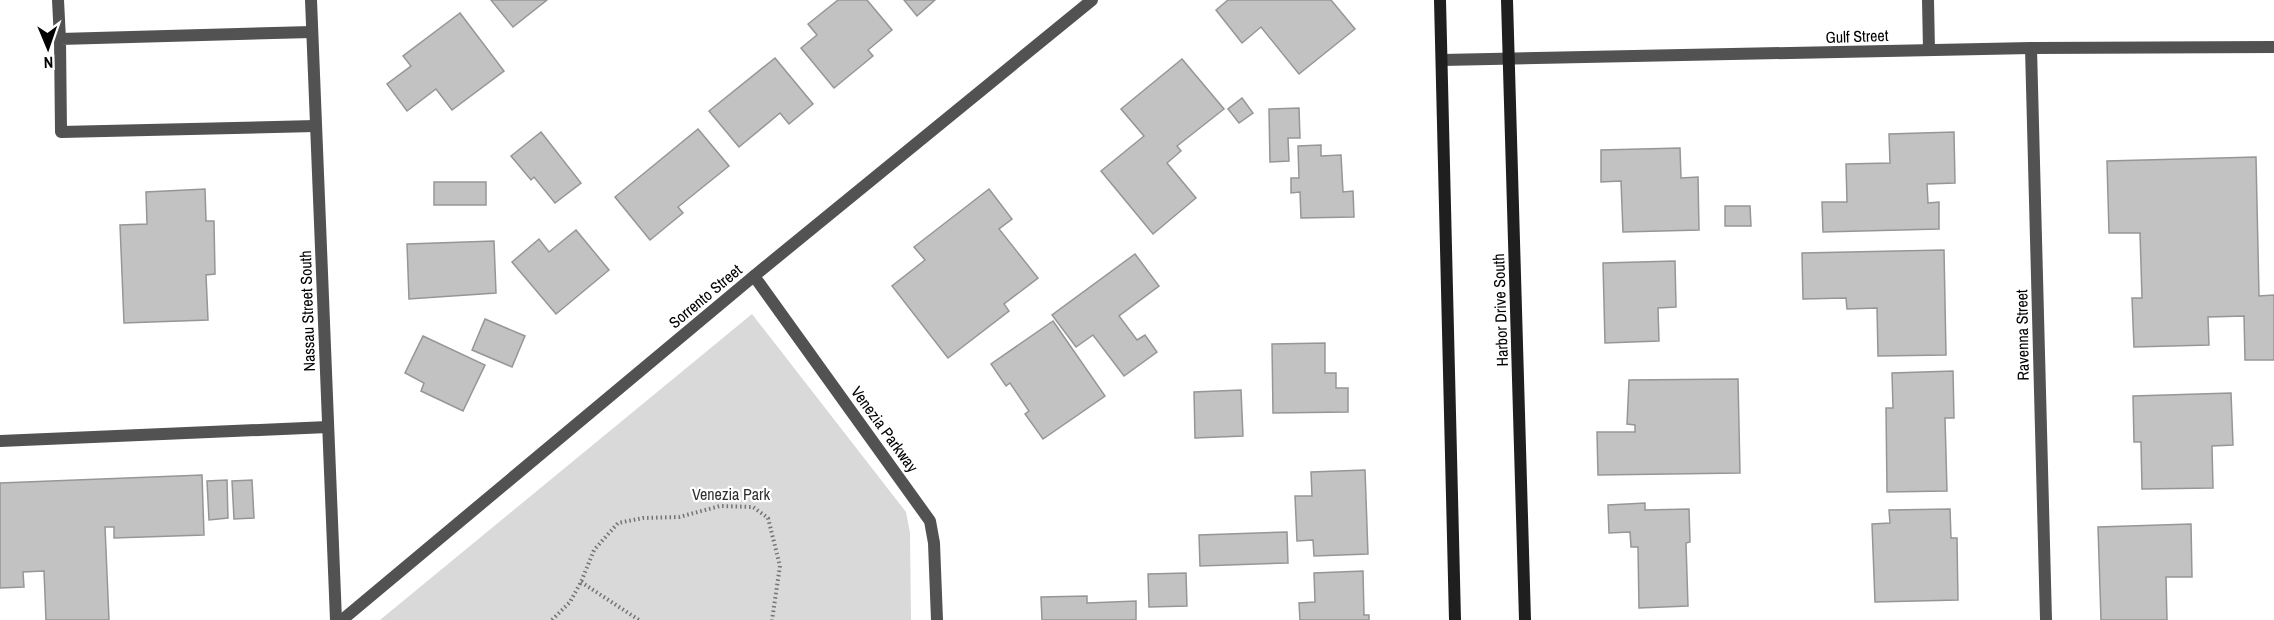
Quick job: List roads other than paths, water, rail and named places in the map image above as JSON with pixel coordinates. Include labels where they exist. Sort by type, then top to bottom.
[{"type":"street","points":[[58,0],[61,132],[315,126]]},
{"type":"street","name":"Sorrento Street","points":[[342,620],[754,276],[1092,0]]},
{"type":"street","points":[[1440,0],[1455,620]]},
{"type":"street","name":"Harbor Drive South","points":[[1508,0],[1525,620]]},
{"type":"street","points":[[1928,0],[1929,50]]},
{"type":"street","name":"Nassau Street South","points":[[312,1],[315,126],[336,620]]},
{"type":"street","points":[[60,39],[312,32]]},
{"type":"street","name":"Gulf Street","points":[[1442,60],[1509,61],[2031,48],[2274,47]]},
{"type":"street","name":"Ravenna Street","points":[[2031,48],[2046,620]]},
{"type":"street","name":"Venezia Parkway","points":[[754,276],[930,521],[934,543],[937,620]]},
{"type":"street","points":[[0,441],[328,427]]},
{"type":"park label","name":"Venezia Park","points":[[731,494]]}]
